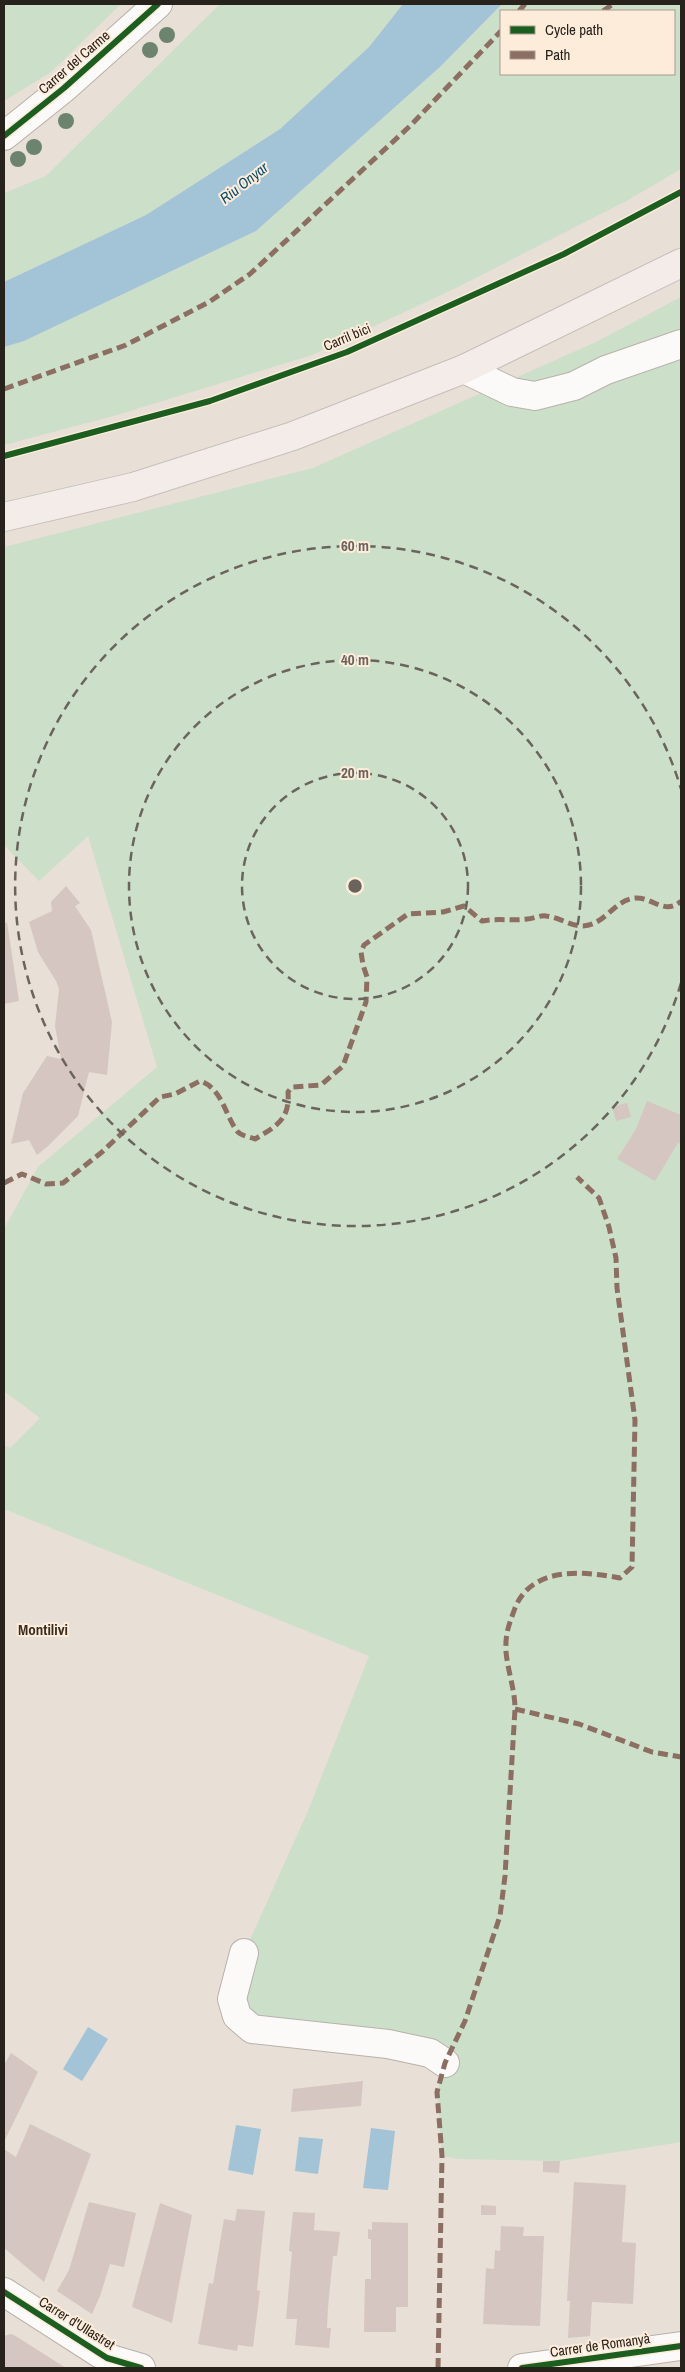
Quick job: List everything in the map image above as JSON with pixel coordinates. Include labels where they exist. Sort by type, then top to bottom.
[{"type":"main road","points":[[4,517],[143,484],[293,436],[464,369],[681,263]]},
{"type":"street","name":"Carrer del Carme","points":[[4,136],[64,88],[158,4]]},
{"type":"street","points":[[464,369],[512,392],[535,396],[574,386],[614,367],[681,344]]},
{"type":"street","points":[[244,1953],[232,1999],[237,2016],[252,2029],[388,2044],[430,2053],[445,2063]]},
{"type":"street","name":"Carrer d'Ullastret","points":[[4,2292],[114,2363],[141,2368]]},
{"type":"street","name":"Carrer de Romanyà","points":[[522,2368],[681,2346]]},
{"type":"green space","points":[[7,4],[121,4],[51,72],[4,101],[4,6]]},
{"type":"green space","points":[[220,4],[403,4],[369,47],[280,129],[146,215],[4,282],[4,193],[46,176]]},
{"type":"green space","points":[[502,4],[681,4],[681,169],[630,199],[456,288],[312,355],[117,415],[4,445],[4,347],[24,341],[256,231],[441,66]]},
{"type":"green space","points":[[681,297],[681,2142],[560,2161],[458,2159],[442,2156],[437,2092],[445,2063],[237,2016],[244,1953],[308,1811],[369,1656],[4,1509],[4,1445],[10,1448],[40,1418],[4,1391],[4,1229],[38,1167],[157,1067],[88,836],[39,881],[4,845],[4,547],[313,468],[596,342]]},
{"type":"water","name":"Riu Onyar","points":[[403,4],[502,4],[441,66],[256,231],[24,341],[4,347],[4,282],[146,215],[280,129],[369,47]]},
{"type":"water","points":[[88,2027],[108,2039],[82,2081],[63,2069]]},
{"type":"water","points":[[236,2125],[261,2129],[253,2175],[228,2170]]},
{"type":"water","points":[[371,2128],[395,2131],[388,2190],[363,2188]]},
{"type":"water","points":[[299,2137],[323,2139],[318,2174],[295,2171]]},
{"type":"building","points":[[66,886],[80,903],[75,906],[91,930],[112,1022],[107,1075],[89,1072],[78,1116],[37,1155],[29,1140],[11,1144],[23,1093],[47,1056],[61,1059],[55,1026],[59,989],[38,952],[29,922],[52,911],[51,902]]},
{"type":"building","points":[[7,922],[19,1001],[4,1004],[4,924]]},
{"type":"building","points":[[647,1101],[681,1115],[681,1144],[678,1143],[655,1181],[617,1159],[636,1129]]},
{"type":"building","points":[[627,1103],[631,1117],[616,1121],[612,1107]]},
{"type":"building","points":[[11,2053],[38,2072],[4,2142],[4,2065]]},
{"type":"building","points":[[363,2081],[361,2106],[291,2112],[293,2089]]},
{"type":"building","points":[[30,2124],[91,2154],[44,2282],[4,2248],[4,2149],[16,2157]]},
{"type":"building","points":[[543,2161],[560,2161],[559,2173],[543,2172]]},
{"type":"building","points":[[574,2182],[626,2185],[622,2242],[636,2243],[633,2304],[592,2302],[590,2336],[568,2338],[570,2301],[567,2301]]},
{"type":"building","points":[[89,2202],[136,2213],[124,2267],[110,2264],[92,2314],[57,2291],[69,2270]]},
{"type":"building","points":[[160,2203],[192,2215],[172,2323],[132,2307]]},
{"type":"building","points":[[481,2205],[496,2206],[496,2215],[481,2215]]},
{"type":"building","points":[[237,2209],[265,2211],[257,2290],[260,2291],[253,2347],[238,2345],[237,2351],[198,2344],[209,2283],[213,2284],[224,2219],[235,2221]]},
{"type":"building","points":[[293,2212],[315,2213],[314,2230],[340,2232],[337,2256],[333,2256],[328,2307],[327,2328],[331,2328],[329,2348],[295,2345],[297,2319],[286,2319],[292,2252],[289,2251]]},
{"type":"building","points":[[372,2222],[408,2223],[408,2307],[396,2307],[396,2332],[364,2332],[365,2279],[371,2279],[371,2239],[368,2239],[368,2229],[372,2230]]},
{"type":"building","points":[[501,2226],[524,2227],[523,2236],[544,2236],[540,2326],[483,2324],[486,2268],[494,2269],[495,2250],[500,2251]]},
{"type":"building","points":[[10,2334],[66,2368],[4,2368],[4,2336]]},
{"type":"marked path","points":[[520,10],[525,4]]},
{"type":"marked path","points":[[604,10],[613,4]]},
{"type":"marked path","points":[[4,389],[126,345],[209,302],[250,274],[410,126],[500,32]]},
{"type":"marked path","points":[[4,1183],[22,1174],[46,1184],[63,1183],[102,1152],[160,1097],[175,1094],[200,1081],[218,1096],[239,1133],[255,1139],[270,1130],[276,1126],[284,1115],[287,1109],[288,1092],[292,1087],[321,1085],[343,1066],[366,1002],[367,977],[361,952],[364,945],[408,914],[443,912],[464,906],[482,921],[521,920],[544,916],[583,926],[591,925],[621,903],[635,898],[670,907],[681,901]]},
{"type":"marked path","points":[[438,2368],[442,2156],[437,2092],[445,2063],[465,2021],[500,1916],[505,1876],[515,1709],[506,1652],[508,1629],[515,1608],[523,1594],[533,1585],[546,1578],[575,1573],[620,1578],[632,1567],[635,1420],[617,1288],[616,1258],[609,1227],[599,1198],[577,1177]]},
{"type":"marked path","points":[[515,1709],[579,1724],[652,1752],[681,1757]]},
{"type":"cycle path","points":[[4,136],[64,88],[158,4]]},
{"type":"cycle path","name":"Carril bici","points":[[4,456],[210,401],[347,352],[564,254],[681,192]]},
{"type":"cycle path","points":[[4,2292],[107,2358],[141,2368]]},
{"type":"cycle path","points":[[522,2368],[681,2346]]},
{"type":"district","name":"Montilivi","points":[[43,1630]]}]
